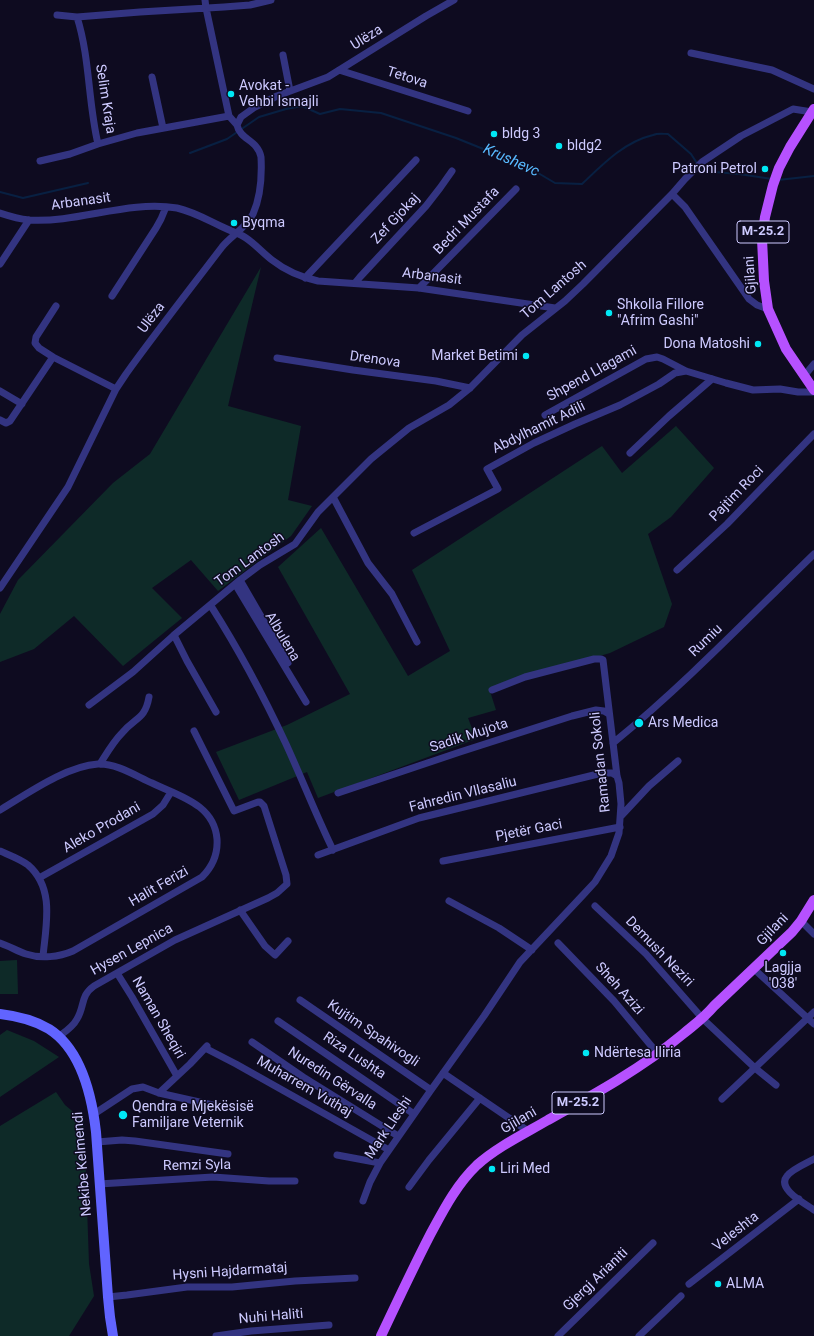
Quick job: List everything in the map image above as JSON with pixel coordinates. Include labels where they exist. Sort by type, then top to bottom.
[{"type":"main road","name":"Gjilani","points":[[813,111],[790,147],[779,168],[765,217],[762,239],[764,281],[768,309],[786,349],[814,391]]},
{"type":"main road","name":"Gjilani","points":[[382,1336],[411,1272],[439,1219],[457,1188],[478,1164],[528,1131],[620,1079],[658,1054],[703,1019],[714,1006],[792,932],[814,900]]},
{"type":"street","points":[[205,0],[230,116],[238,129]]},
{"type":"street","points":[[57,15],[77,17],[239,6],[271,0]]},
{"type":"street","name":"Ulëza","points":[[0,588],[3,577],[68,487],[116,389],[132,365],[228,240],[249,220],[255,208],[260,191],[261,157],[258,148],[238,129],[242,117],[255,107],[290,91],[317,82],[339,70],[454,0]]},
{"type":"street","name":"Selim Kraja","points":[[77,17],[82,36],[93,120],[98,144],[137,133],[230,116]]},
{"type":"street","points":[[691,53],[772,70],[814,89]]},
{"type":"street","points":[[283,55],[290,91]]},
{"type":"street","name":"Tetova","points":[[339,70],[468,111]]},
{"type":"street","points":[[152,77],[163,128]]},
{"type":"street","name":"Tom Lantosh","points":[[89,705],[133,672],[174,635],[238,582],[260,565],[295,544],[318,512],[371,458],[396,437],[424,418],[449,405],[470,388],[522,335],[583,284],[702,162],[741,136],[793,109],[813,111]]},
{"type":"street","points":[[40,161],[70,154],[98,144]]},
{"type":"street","points":[[305,278],[416,160]]},
{"type":"street","name":"Zef Gjokaj","points":[[355,283],[430,202],[452,170]]},
{"type":"street","name":"Bedri Mustafa","points":[[418,288],[516,189]]},
{"type":"street","points":[[672,194],[685,207],[749,299],[757,305],[768,309]]},
{"type":"street","points":[[112,296],[156,228],[166,207]]},
{"type":"street","name":"Arbanasit","points":[[0,213],[29,220],[53,220],[129,208],[166,207],[178,209],[246,238],[287,271],[305,278],[318,281],[418,288],[555,308]]},
{"type":"street","points":[[0,264],[29,220]]},
{"type":"street","points":[[56,306],[36,337],[35,343],[38,348],[116,389]]},
{"type":"street","points":[[0,420],[8,423],[53,357]]},
{"type":"street","name":"Shpend Llagami","points":[[545,415],[646,359],[657,357],[686,371],[753,390],[780,389],[798,392],[814,391]]},
{"type":"street","name":"Drenova","points":[[277,358],[436,381],[470,388]]},
{"type":"street","points":[[804,376],[814,364]]},
{"type":"street","name":"Abdylhamit Adili","points":[[414,533],[498,489],[487,468],[575,424],[620,405],[675,374],[686,371]]},
{"type":"street","points":[[630,453],[669,416],[712,379]]},
{"type":"street","points":[[0,391],[22,404]]},
{"type":"street","name":"Pajtim Roci","points":[[677,570],[727,524],[814,434]]},
{"type":"street","points":[[333,497],[368,563],[392,594],[417,642]]},
{"type":"street","name":"Rumiu","points":[[613,743],[645,717],[814,554]]},
{"type":"street","name":"Albulena","points":[[238,582],[297,678]]},
{"type":"street","name":"Albulena","points":[[238,582],[306,702]]},
{"type":"street","points":[[210,606],[236,646],[286,743],[333,850]]},
{"type":"street","points":[[174,635],[216,712]]},
{"type":"street","name":"Ramadan Sokoli","points":[[443,1073],[520,962],[595,882],[611,856],[618,840],[620,827],[620,791],[603,660],[594,660],[525,677],[492,690]]},
{"type":"street","points":[[0,810],[59,776],[85,766],[100,764],[122,732],[146,711],[149,697]]},
{"type":"street","name":"Sadik Mujota","points":[[338,793],[565,718],[596,710],[604,711],[609,714]]},
{"type":"street","name":"Hysen Lepnica","points":[[58,1037],[70,1028],[77,1019],[85,994],[89,990],[175,940],[268,898],[285,887],[287,884],[286,875],[264,806],[258,802],[234,811],[194,731]]},
{"type":"street","points":[[621,816],[650,786],[678,761]]},
{"type":"street","name":"Halit Ferizi","points":[[0,942],[27,955],[58,956],[73,951],[195,883],[207,872],[214,860],[217,845],[214,826],[211,818],[200,807],[119,768],[100,764]]},
{"type":"street","name":"Fahredin Vllasaliu","points":[[318,856],[418,818],[446,810],[525,793],[602,773],[612,772],[617,776]]},
{"type":"street","name":"Aleko Prodani","points":[[39,878],[153,814],[163,805],[171,792]]},
{"type":"street","name":"Pjetër Gaci","points":[[443,861],[620,827]]},
{"type":"street","points":[[0,851],[28,865],[39,878],[43,887],[46,902],[43,956]]},
{"type":"street","points":[[449,901],[499,928],[532,950]]},
{"type":"street","name":"Demush Neziri","points":[[595,906],[646,954],[703,1019],[755,1068],[776,1085]]},
{"type":"street","points":[[240,910],[265,946],[275,955],[288,942]]},
{"type":"street","points":[[801,921],[814,934]]},
{"type":"street","name":"Sheh Azizi","points":[[558,943],[614,1001],[658,1054]]},
{"type":"street","points":[[754,969],[814,1024]]},
{"type":"street","name":"Naman Sheqiri","points":[[117,973],[177,1076]]},
{"type":"street","name":"Kujtim Spahivogli","points":[[300,1000],[431,1090]]},
{"type":"street","points":[[722,1099],[814,1012]]},
{"type":"street","name":"Nekibe Kelmendi","points":[[0,1014],[36,1022],[51,1030],[66,1044],[77,1062],[88,1090],[94,1114],[97,1142],[108,1297],[113,1336]]},
{"type":"street","name":"Riza Lushta","points":[[278,1021],[414,1114]]},
{"type":"street","name":"Nuredin Gërvalla","points":[[252,1042],[398,1136]]},
{"type":"street","name":"Muharrem Vuthaj","points":[[159,1093],[206,1047],[389,1150]]},
{"type":"street","points":[[443,1073],[528,1131]]},
{"type":"street","name":"Mark Lleshi","points":[[363,1201],[370,1182],[380,1163],[443,1073]]},
{"type":"street","points":[[94,1114],[132,1089],[143,1087],[159,1093],[226,1108]]},
{"type":"street","points":[[409,1187],[429,1160],[480,1098]]},
{"type":"street","points":[[97,1142],[135,1141],[228,1154]]},
{"type":"street","points":[[336,1155],[380,1163]]},
{"type":"street","points":[[814,1159],[787,1176],[784,1181],[788,1191],[814,1210]]},
{"type":"street","name":"Remzi Syla","points":[[99,1184],[213,1177],[269,1181],[295,1180]]},
{"type":"street","name":"Veleshta","points":[[689,1284],[799,1199]]},
{"type":"street","name":"Gjergj Arianiti","points":[[558,1336],[653,1243]]},
{"type":"street","name":"Hysni Hajdarmataj","points":[[108,1297],[187,1287],[232,1286],[355,1278]]},
{"type":"street","points":[[639,1336],[681,1296]]},
{"type":"street","name":"Nuhi Haliti","points":[[216,1336],[251,1331],[329,1325]]},
{"type":"green space","points":[[261,267],[228,406],[301,426],[288,500],[312,506],[291,536],[218,591],[191,560],[152,588],[182,618],[123,666],[74,616],[34,649],[0,662],[0,614],[18,580],[113,483],[150,454]]},
{"type":"green space","points":[[676,426],[714,468],[671,517],[648,534],[672,604],[664,627],[610,653],[489,688],[496,710],[468,718],[476,739],[318,798],[307,772],[239,800],[216,752],[287,725],[350,694],[278,567],[321,528],[408,676],[450,651],[412,570],[602,446],[622,473]]},
{"type":"green space","points":[[17,960],[18,994],[0,994],[0,961]]},
{"type":"green space","points":[[7,1030],[34,1041],[59,1057],[0,1097],[0,1035]]},
{"type":"green space","points":[[56,1092],[65,1105],[84,1121],[89,1264],[94,1296],[69,1336],[0,1336],[0,1126]]},
{"type":"waterway","name":"Krushevc","points":[[190,153],[227,139],[259,117],[302,106],[320,114],[340,109],[381,113],[456,138],[528,167],[555,183],[582,184],[623,148],[642,138],[655,134],[668,134],[691,154],[702,171],[739,174],[772,179]]},
{"type":"waterway","name":"Krushevc","points":[[778,180],[814,176]]},
{"type":"waterway","name":"Krushevc","points":[[0,192],[23,198],[88,183]]},
{"type":"place","name":"Avokat - Vehbi Ismajli","points":[[231,94]]},
{"type":"place","name":"bldg 3","points":[[494,134]]},
{"type":"place","name":"bldg2","points":[[559,146]]},
{"type":"place","name":"Patroni Petrol","points":[[765,169]]},
{"type":"place","name":"Byqma","points":[[234,223]]},
{"type":"place","name":"Shkolla Fillore \"Afrim Gashi\"","points":[[609,313]]},
{"type":"place","name":"Dona Matoshi","points":[[758,344]]},
{"type":"place","name":"Market Betimi","points":[[526,356]]},
{"type":"place","name":"Ars Medica","points":[[639,723]]},
{"type":"place","name":"Lagjja '038'","points":[[783,953]]},
{"type":"place","name":"Ndërtesa Iliria","points":[[586,1053]]},
{"type":"place","name":"Qendra e Mjekësisë Familjare Veternik","points":[[123,1115]]},
{"type":"place","name":"Liri Med","points":[[492,1169]]},
{"type":"place","name":"ALMA","points":[[718,1284]]}]
